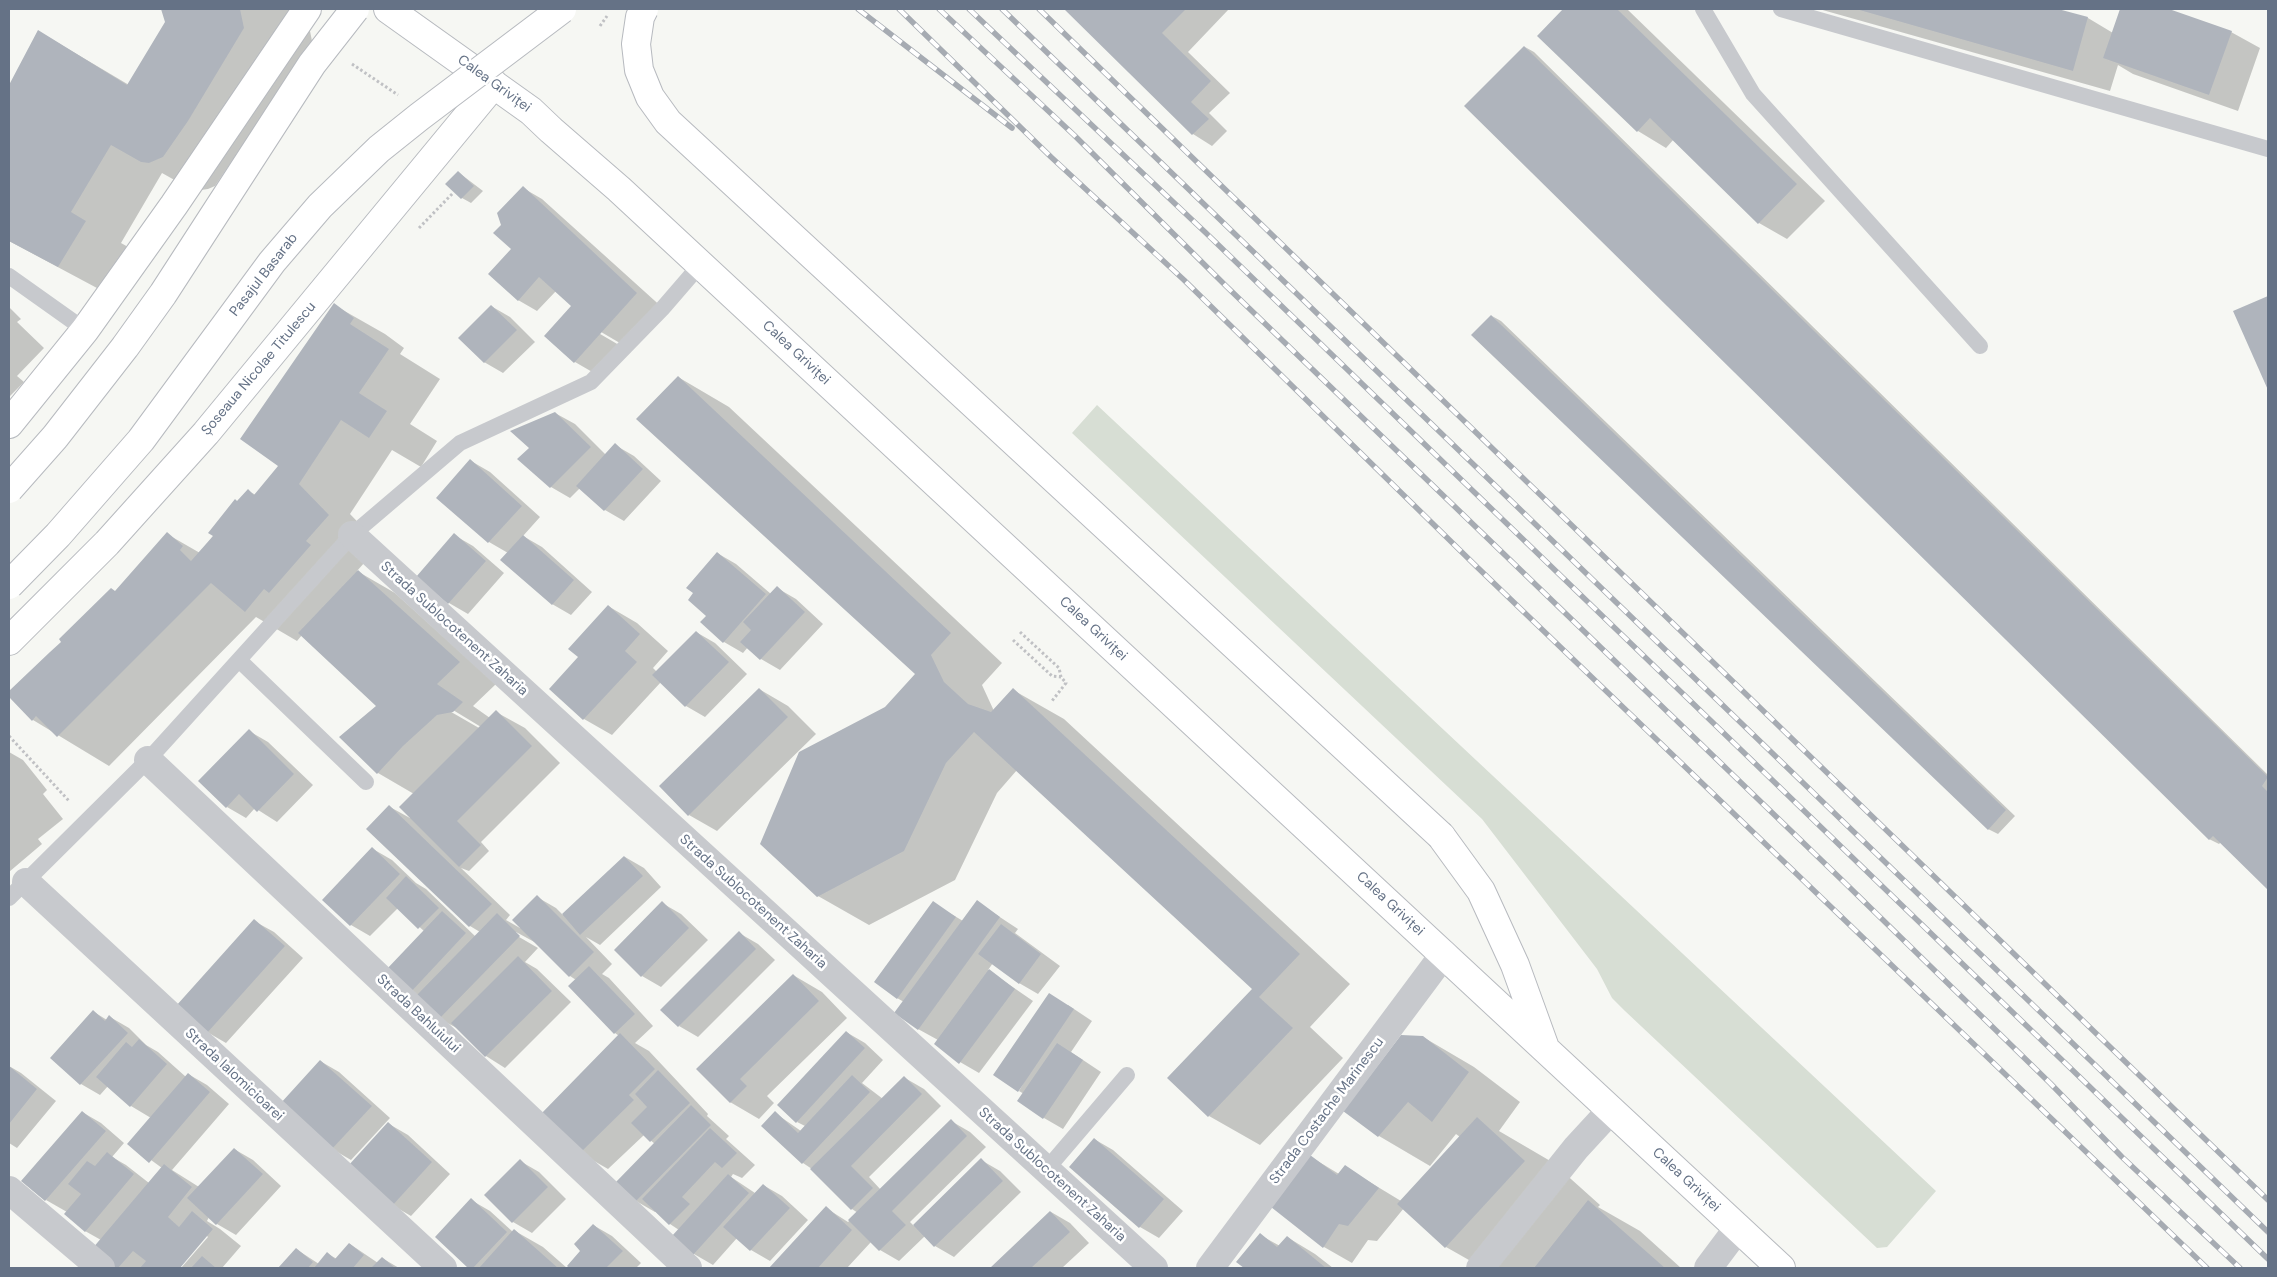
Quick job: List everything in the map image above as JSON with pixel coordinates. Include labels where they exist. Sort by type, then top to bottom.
[{"type":"main road","points":[[9,424],[85,330],[174,205],[306,9]]},
{"type":"main road","points":[[9,489],[54,437],[125,347],[190,253],[312,64],[356,9]]},
{"type":"main road","name":"Calea Griviței","points":[[388,9],[531,111],[700,265],[1781,1268]]},
{"type":"main road","name":"Pasajul Basarab","points":[[9,585],[58,535],[141,440],[272,262],[320,206],[366,161],[418,117],[562,9]]},
{"type":"main road","points":[[644,9],[640,17],[636,44],[639,70],[650,97],[668,122],[1441,836],[1481,890],[1515,965],[1545,1048]]},
{"type":"main road","name":"Șoseaua Nicolae Titulescu","points":[[9,641],[107,543],[206,433],[494,84]]},
{"type":"street","name":"Strada Sublocotenent Zaharia","points":[[352,535],[1154,1268]]},
{"type":"street","name":"Strada Bahluiului","points":[[148,760],[688,1268]]},
{"type":"street","name":"Strada Ialomicioarei","points":[[17,890],[443,1268]]},
{"type":"street","name":"Strada Costache Marinescu","points":[[1210,1268],[1444,954]]},
{"type":"street","points":[[1480,1268],[1576,1148],[1611,1110]]},
{"type":"street","points":[[9,1190],[101,1268]]},
{"type":"street","points":[[1708,1268],[1738,1228]]},
{"type":"lane","points":[[1703,9],[1753,94],[1980,346]]},
{"type":"lane","points":[[1781,9],[2268,148]]},
{"type":"lane","points":[[17,890],[148,760],[352,535],[460,443],[591,382],[662,309],[700,265]]},
{"type":"lane","points":[[9,276],[85,330]]},
{"type":"lane","points":[[238,660],[366,782]]},
{"type":"lane","points":[[1046,1170],[1126,1075]]},
{"type":"path","points":[[351,63],[398,96]]},
{"type":"path","points":[[416,230],[454,192]]},
{"type":"path","points":[[1020,632],[1060,668],[1060,677],[1066,684],[1052,702]]},
{"type":"path","points":[[1013,640],[1052,676],[1060,677]]},
{"type":"path","points":[[9,736],[87,820]]},
{"type":"shaded area","points":[[1097,405],[1936,1191],[1887,1247],[1877,1248],[1625,1011],[1612,998],[1597,969],[1482,819],[1072,433]]},
{"type":"building","points":[[161,9],[240,9],[244,28],[188,121],[163,157],[149,163],[141,162],[111,145],[71,212],[86,221],[58,267],[9,241],[9,85],[38,30],[127,85],[165,22]]},
{"type":"building","points":[[1064,9],[1186,9],[1162,33],[1211,81],[1191,102],[1209,119],[1192,135]]},
{"type":"building","points":[[1563,9],[1617,9],[1797,184],[1758,224],[1650,118],[1637,132],[1537,36]]},
{"type":"building","points":[[1856,9],[2058,9],[2088,17],[2073,71]]},
{"type":"building","points":[[2120,9],[2169,9],[2232,31],[2209,95],[2103,58]]},
{"type":"building","points":[[1524,46],[2268,777],[2262,786],[2268,792],[2268,890],[2213,836],[2209,840],[1464,106]]},
{"type":"building","points":[[458,171],[474,186],[461,199],[445,184]]},
{"type":"building","points":[[523,186],[637,293],[574,363],[544,336],[571,306],[539,277],[518,301],[488,274],[511,249],[493,233],[501,225],[497,213]]},
{"type":"building","points":[[2268,296],[2268,390],[2233,311]]},
{"type":"building","points":[[334,303],[354,318],[350,324],[389,349],[359,393],[387,411],[369,438],[341,420],[299,484],[329,515],[306,541],[311,545],[269,593],[264,589],[245,612],[211,583],[57,737],[36,716],[32,721],[9,697],[9,691],[61,642],[59,639],[111,588],[115,591],[167,532],[183,546],[180,550],[191,561],[213,536],[208,533],[235,499],[237,501],[248,489],[254,495],[278,466],[240,439]]},
{"type":"building","points":[[491,305],[517,330],[484,363],[458,338]]},
{"type":"building","points":[[1491,315],[2006,810],[1988,830],[1471,335]]},
{"type":"building","points":[[678,376],[951,633],[931,655],[944,682],[968,704],[991,712],[1013,688],[1300,954],[1259,997],[1293,1028],[1208,1117],[1167,1078],[1252,989],[974,732],[946,763],[904,851],[817,897],[760,844],[799,752],[885,707],[915,674],[636,419]]},
{"type":"building","points":[[555,412],[591,447],[550,488],[517,459],[529,448],[510,431]]},
{"type":"building","points":[[615,443],[643,469],[604,511],[576,486]]},
{"type":"building","points":[[470,459],[522,506],[488,543],[436,498]]},
{"type":"building","points":[[454,533],[486,561],[448,604],[416,577]]},
{"type":"building","points":[[523,535],[574,580],[552,605],[500,560]]},
{"type":"building","points":[[717,552],[766,594],[723,643],[700,622],[706,616],[688,600],[693,593],[686,588]]},
{"type":"building","points":[[358,570],[460,662],[437,684],[463,702],[453,712],[437,715],[403,746],[377,774],[339,737],[376,706],[298,633]]},
{"type":"building","points":[[777,586],[805,612],[760,660],[740,642],[751,630],[743,622]]},
{"type":"building","points":[[608,605],[640,634],[625,651],[637,662],[583,720],[549,689],[578,657],[568,649]]},
{"type":"building","points":[[696,631],[729,662],[685,707],[652,675]]},
{"type":"building","points":[[759,688],[788,717],[688,816],[659,786]]},
{"type":"building","points":[[496,710],[532,746],[457,821],[481,845],[459,867],[399,807]]},
{"type":"building","points":[[249,729],[294,774],[257,812],[239,794],[226,808],[198,781]]},
{"type":"building","points":[[389,805],[492,904],[469,927],[366,829]]},
{"type":"building","points":[[372,847],[400,874],[350,926],[322,900]]},
{"type":"building","points":[[624,856],[643,876],[580,935],[562,914]]},
{"type":"building","points":[[406,876],[439,908],[418,929],[386,898]]},
{"type":"building","points":[[537,895],[594,952],[569,977],[512,920]]},
{"type":"building","points":[[977,900],[1000,917],[918,1030],[894,1013]]},
{"type":"building","points":[[662,901],[689,928],[641,977],[614,950]]},
{"type":"building","points":[[933,901],[956,917],[897,999],[874,982]]},
{"type":"building","points":[[442,911],[466,933],[409,994],[385,971]]},
{"type":"building","points":[[497,913],[520,936],[438,1020],[415,997]]},
{"type":"building","points":[[254,919],[285,946],[207,1033],[176,1006]]},
{"type":"building","points":[[1001,924],[1041,954],[1019,984],[978,954]]},
{"type":"building","points":[[739,931],[756,949],[678,1027],[660,1010]]},
{"type":"building","points":[[518,956],[552,991],[485,1057],[451,1023]]},
{"type":"building","points":[[589,966],[635,1014],[614,1034],[568,986]]},
{"type":"building","points":[[989,969],[1015,989],[959,1064],[934,1044]]},
{"type":"building","points":[[793,974],[819,1001],[740,1079],[747,1086],[730,1103],[696,1069]]},
{"type":"building","points":[[1049,993],[1074,1009],[1018,1092],[993,1075]]},
{"type":"building","points":[[93,1010],[105,1021],[109,1015],[128,1033],[80,1085],[50,1058]]},
{"type":"building","points":[[846,1031],[865,1048],[796,1123],[777,1105]]},
{"type":"building","points":[[620,1033],[655,1069],[629,1095],[634,1100],[579,1154],[539,1116]]},
{"type":"building","points":[[1401,1035],[1423,1036],[1469,1072],[1432,1122],[1408,1102],[1378,1137],[1343,1111]]},
{"type":"building","points":[[139,1039],[167,1064],[130,1107],[96,1077],[126,1042],[132,1047]]},
{"type":"building","points":[[1057,1043],[1083,1060],[1043,1119],[1017,1101]]},
{"type":"building","points":[[320,1060],[372,1106],[331,1150],[280,1104]]},
{"type":"building","points":[[9,1066],[37,1089],[9,1124]]},
{"type":"building","points":[[658,1070],[690,1103],[650,1142],[631,1123],[647,1107],[635,1094]]},
{"type":"building","points":[[188,1073],[210,1092],[149,1163],[127,1144]]},
{"type":"building","points":[[852,1075],[870,1092],[802,1164],[761,1126],[775,1111],[798,1133]]},
{"type":"building","points":[[904,1076],[922,1094],[851,1166],[873,1188],[851,1210],[810,1169]]},
{"type":"building","points":[[691,1105],[711,1125],[635,1202],[615,1183]]},
{"type":"building","points":[[82,1111],[106,1131],[45,1201],[21,1181]]},
{"type":"building","points":[[1477,1117],[1525,1161],[1445,1248],[1397,1204]]},
{"type":"building","points":[[951,1119],[967,1136],[892,1211],[906,1225],[879,1251],[848,1220]]},
{"type":"building","points":[[388,1122],[432,1162],[392,1206],[348,1166]]},
{"type":"building","points":[[710,1128],[737,1153],[722,1168],[715,1162],[682,1197],[690,1204],[669,1225],[642,1199]]},
{"type":"building","points":[[1094,1138],[1164,1199],[1139,1228],[1069,1167]]},
{"type":"building","points":[[234,1148],[263,1174],[216,1225],[187,1198]]},
{"type":"building","points":[[107,1152],[134,1174],[85,1232],[64,1214],[81,1194],[68,1184],[87,1161],[95,1166]]},
{"type":"building","points":[[1310,1155],[1337,1175],[1345,1165],[1379,1188],[1348,1226],[1339,1224],[1323,1248],[1271,1207]]},
{"type":"building","points":[[981,1158],[1003,1181],[934,1247],[913,1225]]},
{"type":"building","points":[[520,1159],[548,1187],[512,1223],[484,1195]]},
{"type":"building","points":[[164,1164],[192,1187],[168,1217],[179,1227],[192,1211],[213,1229],[180,1268],[140,1268],[146,1261],[133,1251],[118,1268],[115,1268],[92,1249]]},
{"type":"building","points":[[728,1174],[749,1193],[693,1255],[672,1236]]},
{"type":"building","points":[[763,1184],[790,1208],[750,1251],[723,1227]]},
{"type":"building","points":[[471,1198],[507,1232],[473,1268],[468,1268],[435,1237]]},
{"type":"building","points":[[1588,1200],[1665,1268],[1534,1268]]},
{"type":"building","points":[[826,1206],[852,1230],[818,1268],[769,1268]]},
{"type":"building","points":[[1050,1211],[1070,1232],[1031,1268],[990,1268]]},
{"type":"building","points":[[593,1224],[623,1251],[606,1268],[569,1268],[567,1266],[580,1251],[574,1244]]},
{"type":"building","points":[[514,1229],[558,1268],[479,1268]]},
{"type":"building","points":[[1260,1233],[1277,1247],[1287,1236],[1326,1268],[1244,1268],[1236,1262]]},
{"type":"building","points":[[349,1243],[364,1255],[353,1268],[314,1268],[327,1252],[335,1259]]},
{"type":"building","points":[[296,1248],[313,1262],[308,1268],[278,1268]]},
{"type":"building","points":[[202,1256],[216,1268],[191,1268]]},
{"type":"building","points":[[382,1257],[395,1268],[371,1268]]},
{"type":"railway","points":[[858,9],[1012,128]]},
{"type":"railway","points":[[899,9],[1051,157],[1184,280],[1477,567],[2207,1268]]},
{"type":"railway","points":[[939,9],[1074,135],[1226,286],[1844,882],[2050,1083],[2122,1157],[2240,1268]]},
{"type":"railway","points":[[969,9],[1206,233],[2268,1259]]},
{"type":"railway","points":[[1002,9],[2268,1232]]},
{"type":"railway","points":[[1039,9],[2268,1200]]}]
